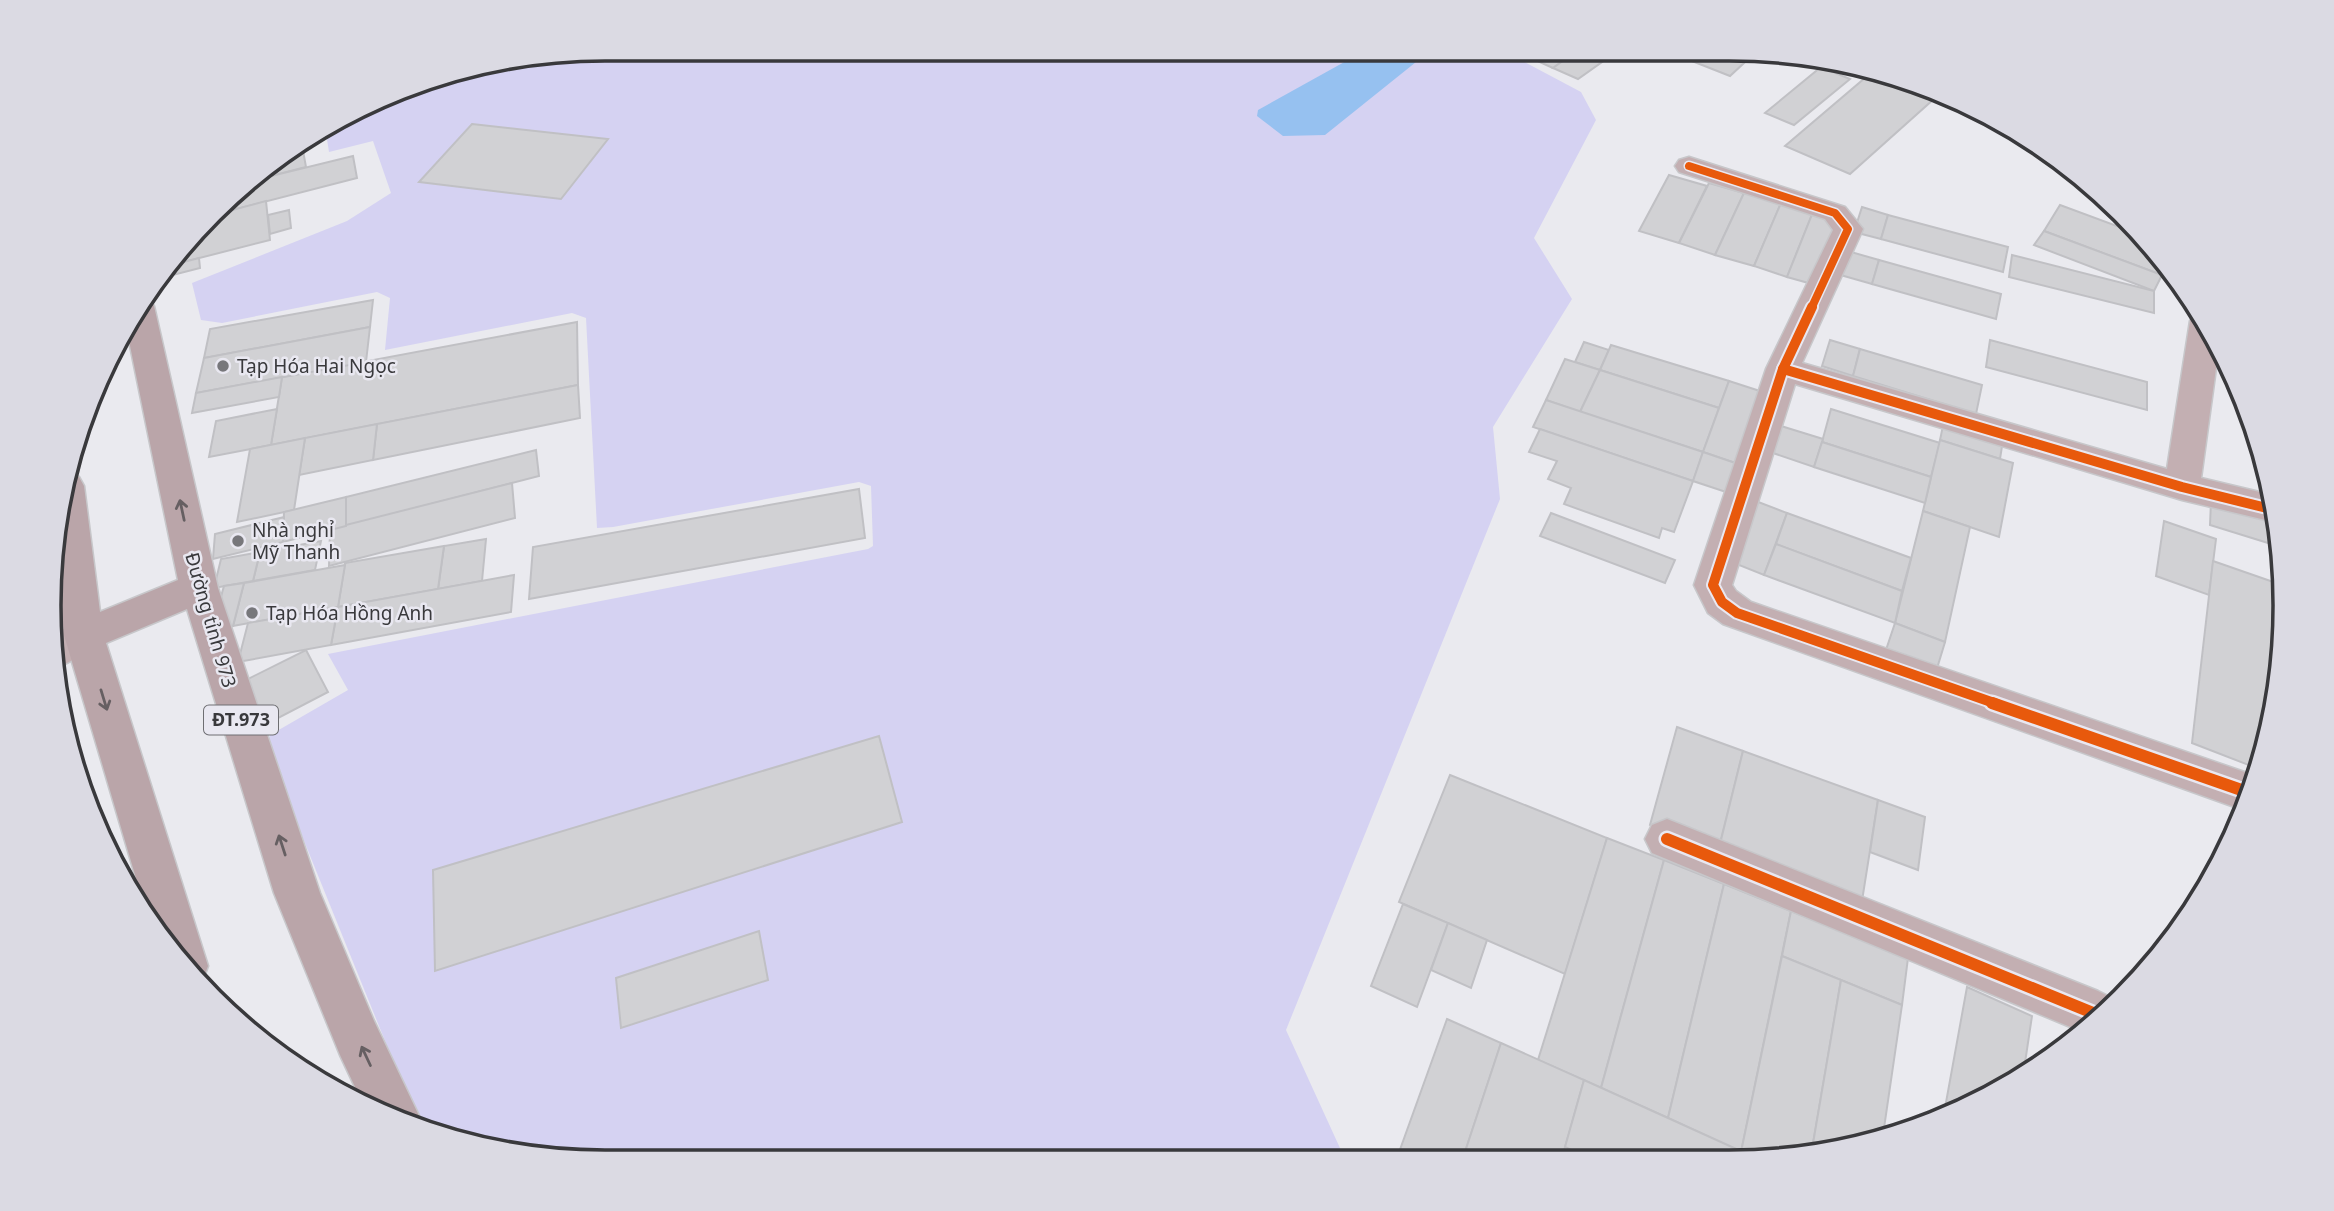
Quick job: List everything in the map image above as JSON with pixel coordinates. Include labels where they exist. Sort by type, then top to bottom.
[{"type":"main road","name":"Đường tỉnh 973","points":[[141,321],[199,588],[297,893],[357,1038],[388,1104]]},
{"type":"main road","points":[[66,533],[69,645],[175,938]]},
{"type":"main road","points":[[69,645],[199,588]]},
{"type":"street","points":[[1689,166],[1835,213],[1848,229],[1783,369],[1713,585],[1722,602],[1737,613],[2240,790]]},
{"type":"street","points":[[2182,487],[2203,339]]},
{"type":"street","points":[[1783,369],[2182,487],[2263,507]]},
{"type":"street","points":[[1667,839],[2090,1012]]},
{"type":"shaded area","points":[[1523,61],[1581,92],[1596,120],[1534,238],[1572,299],[1493,427],[1500,499],[1286,1030],[1341,1150],[570,1149],[499,1139],[418,1116],[413,1110],[266,747],[270,735],[348,690],[328,654],[868,549],[873,546],[871,486],[859,482],[597,528],[586,318],[572,313],[385,350],[390,298],[377,292],[222,323],[201,320],[192,283],[347,221],[391,193],[373,141],[329,152],[327,138],[333,134],[365,117],[431,90],[499,72],[570,62]]},
{"type":"water","points":[[1346,61],[1417,61],[1325,135],[1283,136],[1257,116],[1258,110]]},
{"type":"building","points":[[1537,61],[1563,61],[1553,68]]},
{"type":"building","points":[[1563,61],[1603,61],[1578,79],[1553,68]]},
{"type":"building","points":[[1692,61],[1745,62],[1730,76]]},
{"type":"building","points":[[1818,69],[1850,79],[1794,125],[1765,113]]},
{"type":"building","points":[[1864,79],[1932,101],[1850,174],[1785,146]]},
{"type":"building","points":[[472,124],[608,139],[561,199],[419,182]]},
{"type":"building","points":[[303,153],[306,167],[272,176]]},
{"type":"building","points":[[353,156],[357,178],[232,210],[272,176]]},
{"type":"building","points":[[1669,175],[1707,186],[1679,243],[1639,231]]},
{"type":"building","points":[[1709,183],[1744,193],[1715,255],[1679,243]]},
{"type":"building","points":[[1744,193],[1781,203],[1754,266],[1715,255]]},
{"type":"building","points":[[266,201],[270,240],[184,262],[196,247],[233,210]]},
{"type":"building","points":[[1781,203],[1813,212],[1787,277],[1754,266]]},
{"type":"building","points":[[2060,205],[2118,227],[2160,274],[2044,231]]},
{"type":"building","points":[[1862,207],[1888,215],[1881,239],[1854,232]]},
{"type":"building","points":[[289,210],[291,228],[270,234],[268,215]]},
{"type":"building","points":[[1813,212],[1837,219],[1812,284],[1787,277]]},
{"type":"building","points":[[1888,215],[2008,247],[2003,272],[1881,239]]},
{"type":"building","points":[[2044,231],[2161,276],[2154,291],[2034,245]]},
{"type":"building","points":[[1844,250],[1879,260],[1872,284],[1837,274]]},
{"type":"building","points":[[2012,255],[2154,291],[2154,313],[2009,277]]},
{"type":"building","points":[[199,258],[200,268],[173,275],[184,262]]},
{"type":"building","points":[[1879,260],[2001,294],[1996,319],[1872,284]]},
{"type":"building","points":[[373,300],[370,327],[204,358],[210,329]]},
{"type":"building","points":[[577,322],[578,385],[271,445],[282,377]]},
{"type":"building","points":[[370,327],[366,362],[196,393],[204,358]]},
{"type":"building","points":[[1830,340],[1860,349],[1853,376],[1822,366]]},
{"type":"building","points":[[1990,340],[2147,382],[2147,410],[1986,367]]},
{"type":"building","points":[[1584,342],[1609,350],[1600,370],[1575,362]]},
{"type":"building","points":[[1611,345],[1729,381],[1719,408],[1600,370]]},
{"type":"building","points":[[1860,349],[1982,385],[1976,414],[1853,376]]},
{"type":"building","points":[[1565,359],[1600,370],[1580,412],[1546,400]]},
{"type":"building","points":[[1600,370],[1719,408],[1703,452],[1580,412]]},
{"type":"building","points":[[282,377],[279,397],[192,413],[196,393]]},
{"type":"building","points":[[1729,381],[1769,394],[1744,466],[1703,452]]},
{"type":"building","points":[[578,385],[580,418],[373,460],[377,424]]},
{"type":"building","points":[[1546,400],[1703,452],[1693,481],[1533,427]]},
{"type":"building","points":[[277,409],[271,445],[209,457],[216,421]]},
{"type":"building","points":[[1831,409],[1940,443],[1931,477],[1822,442]]},
{"type":"building","points":[[1944,421],[2003,440],[2000,459],[1940,440]]},
{"type":"building","points":[[377,424],[373,460],[299,475],[305,438]]},
{"type":"building","points":[[1781,426],[1823,439],[1814,467],[1773,453]]},
{"type":"building","points":[[1540,429],[1693,481],[1674,532],[1662,528],[1659,538],[1564,504],[1571,488],[1548,479],[1557,461],[1529,452]]},
{"type":"building","points":[[305,438],[294,510],[237,522],[250,449]]},
{"type":"building","points":[[1940,440],[2013,463],[1999,537],[1923,511]]},
{"type":"building","points":[[1822,442],[1931,477],[1925,503],[1814,467]]},
{"type":"building","points":[[536,450],[539,476],[346,526],[346,497]]},
{"type":"building","points":[[1703,452],[1744,466],[1735,495],[1693,481]]},
{"type":"building","points":[[512,483],[515,518],[329,566],[330,529]]},
{"type":"building","points":[[859,489],[865,538],[529,599],[533,547]]},
{"type":"building","points":[[346,497],[346,526],[283,542],[284,512]]},
{"type":"building","points":[[1753,500],[1787,513],[1764,575],[1729,561]]},
{"type":"building","points":[[2211,501],[2265,518],[2269,543],[2210,525]]},
{"type":"building","points":[[1923,511],[1970,527],[1945,642],[1895,623]]},
{"type":"building","points":[[1551,513],[1675,560],[1665,583],[1540,536]]},
{"type":"building","points":[[1787,513],[1911,558],[1902,591],[1776,544]]},
{"type":"building","points":[[284,517],[283,542],[213,559],[215,534]]},
{"type":"building","points":[[2164,521],[2216,539],[2209,595],[2156,576]]},
{"type":"building","points":[[486,539],[482,581],[438,589],[444,546]]},
{"type":"building","points":[[321,541],[315,570],[253,581],[260,552]]},
{"type":"building","points":[[1776,544],[1902,591],[1895,623],[1764,575]]},
{"type":"building","points":[[444,546],[438,589],[338,607],[345,563]]},
{"type":"building","points":[[260,552],[253,581],[214,588],[221,559]]},
{"type":"building","points":[[2213,561],[2272,582],[2272,641],[2268,677],[2248,765],[2192,743]]},
{"type":"building","points":[[345,565],[338,607],[233,626],[244,583]]},
{"type":"building","points":[[514,575],[511,612],[331,645],[338,607]]},
{"type":"building","points":[[244,583],[233,626],[212,629],[224,586]]},
{"type":"building","points":[[338,607],[331,645],[238,662],[248,623]]},
{"type":"building","points":[[1895,623],[1945,642],[1935,675],[1884,656]]},
{"type":"building","points":[[306,650],[328,692],[261,727],[240,683]]},
{"type":"building","points":[[1677,727],[1743,751],[1718,852],[1650,825]]},
{"type":"building","points":[[879,736],[902,822],[435,971],[433,870]]},
{"type":"building","points":[[1743,751],[1878,800],[1861,907],[1718,852]]},
{"type":"building","points":[[1450,775],[1607,838],[1565,974],[1399,902]]},
{"type":"building","points":[[1878,800],[1925,817],[1918,870],[1870,852]]},
{"type":"building","points":[[1607,838],[1664,860],[1601,1088],[1538,1060]]},
{"type":"building","points":[[1664,860],[1724,884],[1668,1118],[1601,1088]]},
{"type":"building","points":[[1724,884],[1791,911],[1741,1150],[1736,1150],[1668,1118]]},
{"type":"building","points":[[1403,904],[1448,923],[1417,1007],[1371,986]]},
{"type":"building","points":[[1791,911],[1908,958],[1902,1005],[1782,956]]},
{"type":"building","points":[[1448,923],[1487,940],[1471,988],[1431,970]]},
{"type":"building","points":[[759,931],[768,980],[621,1028],[616,978]]},
{"type":"building","points":[[1782,956],[1841,980],[1813,1143],[1741,1150]]},
{"type":"building","points":[[1841,980],[1902,1005],[1884,1127],[1813,1143]]},
{"type":"building","points":[[1967,987],[2032,1016],[2025,1062],[1946,1104]]},
{"type":"building","points":[[1447,1019],[1501,1043],[1466,1150],[1400,1150]]},
{"type":"building","points":[[1501,1043],[1584,1080],[1564,1150],[1466,1150]]},
{"type":"building","points":[[1584,1080],[1738,1150],[1571,1150],[1565,1147]]},
{"type":"cycle path","points":[[1689,166],[1835,213],[1848,229],[1783,369],[1713,585],[1722,602],[1737,613],[2240,790]]},
{"type":"cycle path","points":[[1783,369],[2182,487],[2263,507]]},
{"type":"cycle path","points":[[1667,839],[2090,1012]]},
{"type":"place","name":"Tạp Hóa Hai Ngọc","points":[[223,366]]},
{"type":"place","name":"Nhà nghỉ Mỹ Thanh","points":[[238,541]]},
{"type":"place","name":"Tạp Hóa Hồng Anh","points":[[252,613]]}]
